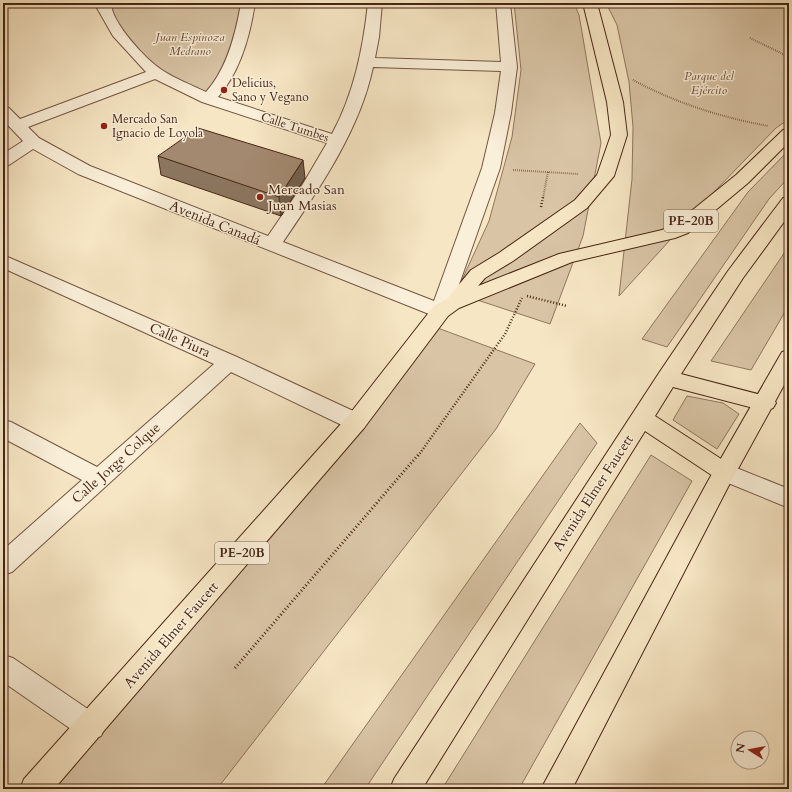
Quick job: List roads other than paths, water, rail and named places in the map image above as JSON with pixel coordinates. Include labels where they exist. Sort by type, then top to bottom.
[{"type":"main road","points":[[447,308],[478,274],[506,257],[581,204],[605,176],[619,135],[615,102],[590,3]]},
{"type":"main road","name":"PE-20B","points":[[447,308],[527,273],[566,258],[660,236],[681,229],[742,179],[789,133]]},
{"type":"main road","name":"Avenida Elmer Faucett","points":[[405,789],[667,378],[735,275],[789,202]]},
{"type":"main road","name":"Avenida Elmer Faucett","points":[[35,789],[91,728],[356,422],[447,308]]},
{"type":"main road","points":[[556,789],[724,472],[765,403],[789,357]]},
{"type":"main road","points":[[667,378],[765,403]]},
{"type":"main road","points":[[642,418],[724,472]]},
{"type":"street","name":"Calle Tumbes","points":[[104,3],[104,8],[118,33],[134,52],[156,73],[208,99],[338,141]]},
{"type":"street","points":[[208,99],[223,82],[244,28],[248,3]]},
{"type":"street","points":[[271,245],[310,191],[338,141],[356,100],[368,62],[374,27],[375,3]]},
{"type":"street","name":"Avenida Elmer Faucett","points":[[447,308],[491,168],[503,113],[509,67],[503,3]]},
{"type":"street","points":[[368,62],[509,67]]},
{"type":"street","points":[[17,126],[156,73]]},
{"type":"street","name":"Avenida Canadá","points":[[3,111],[33,142],[84,170],[271,245],[447,308]]},
{"type":"street","points":[[3,161],[33,142]]},
{"type":"street","name":"Calle Piura","points":[[3,261],[230,362],[356,422]]},
{"type":"street","name":"Calle Jorge Colque","points":[[3,565],[230,362]]},
{"type":"street","points":[[3,428],[99,478]]},
{"type":"street","points":[[724,472],[789,499]]},
{"type":"street","points":[[3,667],[91,728]]},
{"type":"place","name":"Delicius, Sano y Vegano","points":[[224,90]]},
{"type":"place","name":"Mercado San Ignacio de Loyola","points":[[104,126]]},
{"type":"place","name":"Mercado San Juan Masias","points":[[260,197]]},
{"type":"park label","name":"Juan Espinoza Medrano","points":[[190,44]]},
{"type":"park label","name":"Parque del Ejército","points":[[709,83]]}]
